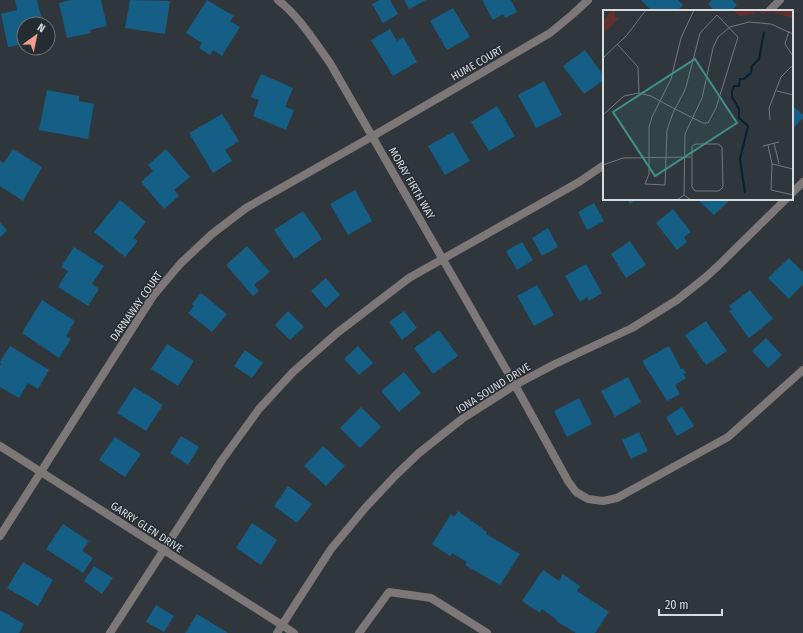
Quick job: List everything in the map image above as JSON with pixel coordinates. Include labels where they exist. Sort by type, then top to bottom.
[{"type":"street","name":"MORAY FIRTH WAY","points":[[278,0],[302,23],[330,63],[443,258],[568,481],[576,492],[588,499],[603,501],[617,498],[728,437],[803,370]]},
{"type":"street","name":"HUME COURT","points":[[372,136],[550,34],[588,0]]},
{"type":"street","points":[[770,10],[780,0]]},
{"type":"street","name":"DARNAWAY COURT","points":[[0,536],[154,296],[181,263],[212,234],[246,208],[372,136]]},
{"type":"street","points":[[110,633],[222,460],[259,409],[294,372],[337,333],[409,278],[579,182],[603,166]]},
{"type":"street","points":[[793,192],[803,182]]},
{"type":"street","name":"IONA SOUND DRIVE","points":[[277,633],[331,549],[366,507],[419,453],[462,419],[514,385],[632,328],[677,300],[719,265],[785,200]]},
{"type":"street","name":"GARRY GLEN DRIVE","points":[[0,446],[294,633]]},
{"type":"street","points":[[359,633],[390,592],[431,598],[487,633]]},
{"type":"building","points":[[15,0],[37,0],[41,16],[16,16],[16,46],[8,47],[1,14],[17,10]]},
{"type":"building","points":[[71,0],[101,0],[107,26],[90,30],[91,33],[67,38],[59,3]]},
{"type":"building","points":[[130,0],[170,1],[165,34],[125,28]]},
{"type":"building","points":[[207,0],[234,16],[230,21],[240,27],[222,56],[213,50],[210,55],[199,48],[202,43],[186,33]]},
{"type":"building","points":[[380,0],[390,0],[398,14],[383,23],[372,4]]},
{"type":"building","points":[[404,0],[426,0],[409,9]]},
{"type":"building","points":[[482,0],[511,0],[517,12],[505,18],[503,14],[493,20]]},
{"type":"building","points":[[641,0],[678,0],[683,5],[678,10],[651,10]]},
{"type":"building","points":[[712,0],[732,0],[737,5],[732,10],[714,10],[708,4]]},
{"type":"building","points":[[453,8],[470,37],[447,50],[430,21]]},
{"type":"building","points":[[390,29],[397,41],[403,37],[417,62],[393,76],[371,40]]},
{"type":"building","points":[[585,50],[603,75],[603,81],[584,94],[563,66]]},
{"type":"building","points":[[261,74],[293,88],[285,107],[294,110],[286,130],[253,116],[259,100],[251,97]]},
{"type":"building","points":[[544,81],[562,115],[536,128],[518,95]]},
{"type":"building","points":[[47,90],[79,96],[79,101],[94,104],[88,139],[39,130]]},
{"type":"building","points":[[497,106],[515,136],[489,151],[471,122]]},
{"type":"building","points":[[793,106],[803,115],[803,118],[793,129]]},
{"type":"building","points":[[222,114],[239,141],[225,150],[232,161],[213,173],[189,133]]},
{"type":"building","points":[[453,132],[470,161],[445,175],[428,146]]},
{"type":"building","points":[[13,149],[42,167],[23,201],[0,186],[0,161],[4,163]]},
{"type":"building","points":[[166,149],[190,177],[174,190],[179,196],[164,209],[141,182],[153,171],[148,165]]},
{"type":"building","points":[[355,190],[372,221],[348,235],[330,204]]},
{"type":"building","points":[[120,200],[146,222],[133,238],[138,241],[125,257],[94,232]]},
{"type":"building","points":[[628,200],[636,200],[630,204]]},
{"type":"building","points":[[698,200],[730,200],[714,215]]},
{"type":"building","points":[[594,203],[604,221],[587,230],[578,212]]},
{"type":"building","points":[[673,209],[691,232],[684,237],[687,242],[677,250],[656,223]]},
{"type":"building","points":[[303,211],[322,239],[294,259],[274,230]]},
{"type":"building","points":[[0,222],[7,231],[0,237]]},
{"type":"building","points":[[548,228],[558,247],[542,256],[532,238]]},
{"type":"building","points":[[630,241],[646,265],[626,278],[611,254]]},
{"type":"building","points":[[522,242],[533,260],[517,270],[506,251]]},
{"type":"building","points":[[247,246],[270,272],[254,285],[259,291],[253,296],[226,265]]},
{"type":"building","points":[[74,247],[104,266],[92,284],[99,289],[88,306],[58,287],[68,271],[61,267]]},
{"type":"building","points":[[789,258],[803,272],[803,284],[789,299],[768,278]]},
{"type":"building","points":[[586,264],[602,293],[589,301],[587,297],[580,302],[565,276]]},
{"type":"building","points":[[326,278],[340,295],[326,308],[311,291]]},
{"type":"building","points":[[537,285],[554,315],[534,326],[517,296]]},
{"type":"building","points":[[750,290],[773,319],[749,338],[729,311],[732,310],[729,306]]},
{"type":"building","points":[[201,293],[227,314],[212,332],[188,313],[194,306],[192,304]]},
{"type":"building","points":[[42,300],[75,321],[66,336],[71,339],[59,358],[22,333]]},
{"type":"building","points":[[288,311],[304,327],[290,340],[275,325]]},
{"type":"building","points":[[404,311],[417,328],[402,340],[389,322]]},
{"type":"building","points":[[706,321],[727,351],[706,365],[685,335]]},
{"type":"building","points":[[439,330],[458,356],[433,374],[414,348]]},
{"type":"building","points":[[766,338],[782,355],[768,368],[752,351]]},
{"type":"building","points":[[167,344],[194,361],[178,386],[151,369]]},
{"type":"building","points":[[10,346],[49,370],[38,389],[28,383],[19,398],[0,387],[0,362]]},
{"type":"building","points":[[358,346],[373,363],[359,375],[344,359]]},
{"type":"building","points":[[669,346],[681,369],[683,368],[686,373],[683,374],[686,378],[675,385],[680,394],[667,401],[642,361]]},
{"type":"building","points":[[245,350],[263,363],[252,378],[234,366]]},
{"type":"building","points":[[404,372],[421,393],[399,412],[381,391]]},
{"type":"building","points":[[628,377],[641,402],[615,417],[601,391]]},
{"type":"building","points":[[134,387],[163,405],[146,431],[117,413]]},
{"type":"building","points":[[579,398],[592,424],[567,437],[554,411]]},
{"type":"building","points":[[361,407],[381,427],[360,448],[340,428]]},
{"type":"building","points":[[682,407],[694,426],[677,436],[666,417]]},
{"type":"building","points":[[639,432],[648,451],[631,459],[622,440]]},
{"type":"building","points":[[181,436],[199,447],[188,465],[170,453]]},
{"type":"building","points":[[115,437],[141,454],[125,477],[99,460]]},
{"type":"building","points":[[323,446],[345,466],[326,486],[304,466]]},
{"type":"building","points":[[288,486],[312,504],[297,523],[274,506]]},
{"type":"building","points":[[458,511],[487,532],[486,534],[520,554],[500,585],[465,565],[467,562],[452,553],[450,556],[432,544],[451,514],[454,517]]},
{"type":"building","points":[[252,523],[277,540],[261,565],[236,548]]},
{"type":"building","points":[[63,524],[89,541],[82,551],[93,558],[83,573],[46,549]]},
{"type":"building","points":[[23,562],[53,580],[38,606],[7,588]]},
{"type":"building","points":[[94,566],[113,578],[102,594],[84,581]]},
{"type":"building","points":[[543,570],[559,581],[563,574],[580,586],[577,591],[609,612],[595,633],[576,633],[556,621],[557,620],[542,609],[540,613],[522,601]]},
{"type":"building","points":[[156,605],[174,616],[164,632],[146,622]]},
{"type":"building","points":[[0,610],[24,624],[19,633],[0,633]]},
{"type":"building","points":[[197,614],[228,633],[185,633]]}]
